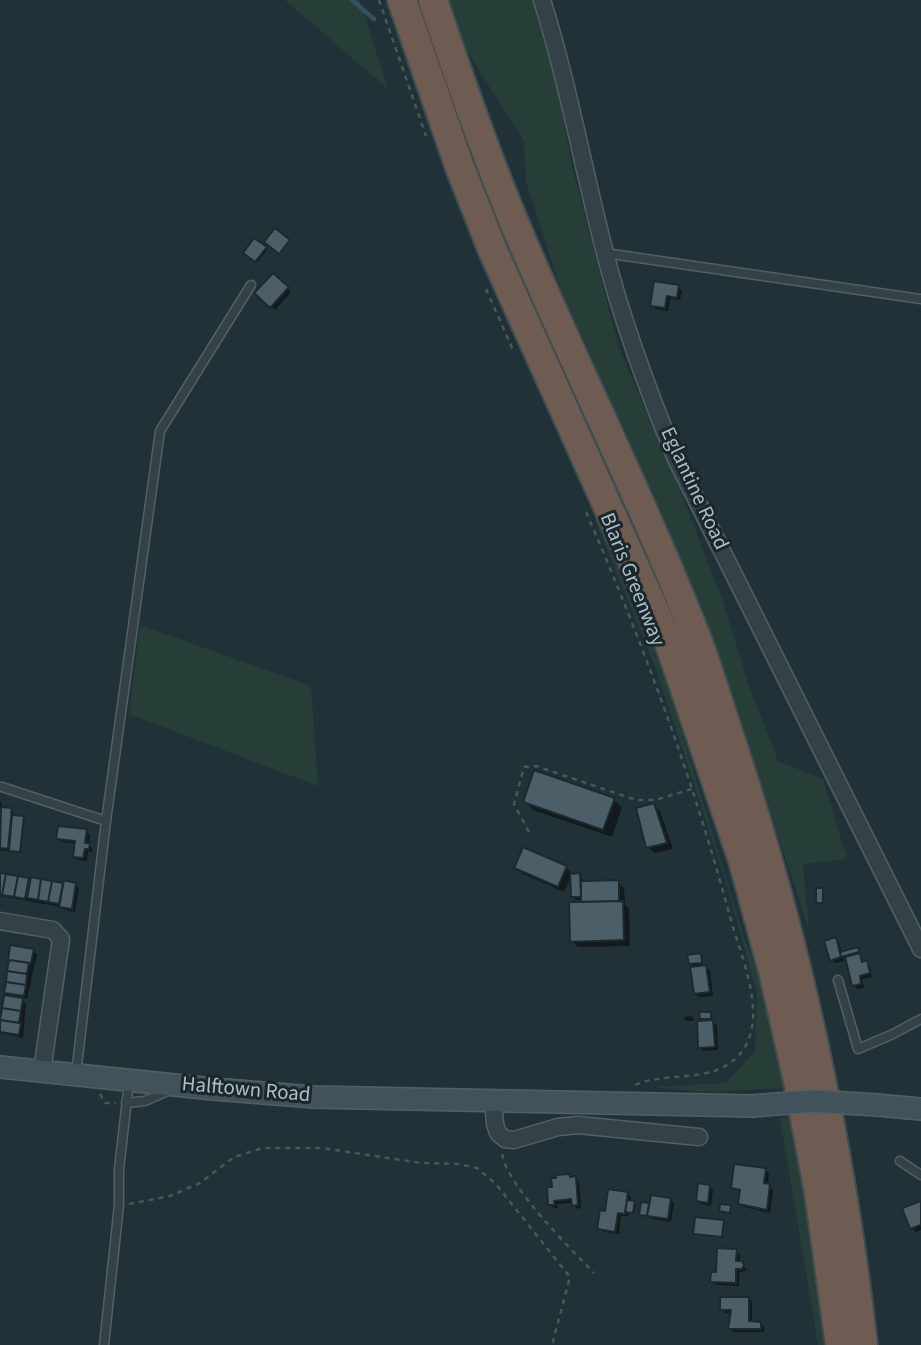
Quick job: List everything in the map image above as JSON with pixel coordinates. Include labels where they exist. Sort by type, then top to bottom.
[{"type":"highway","points":[[402,0],[459,165],[493,251],[670,645],[744,864],[773,971],[820,1193],[840,1345]]},
{"type":"highway","points":[[433,0],[484,146],[521,239],[612,439],[697,640],[763,838],[820,1072],[856,1284],[863,1345]]},
{"type":"street","name":"Eglantine Road","points":[[542,0],[558,52],[605,253],[642,377],[676,459],[921,949]]},
{"type":"street","points":[[0,921],[53,930],[61,939],[42,1071]]},
{"type":"street","name":"Halftown Road","points":[[0,1067],[314,1097],[752,1106],[813,1101],[921,1109]]},
{"type":"street","points":[[493,1099],[495,1124],[498,1133],[505,1139],[514,1140],[558,1127],[578,1125],[699,1137]]},
{"type":"lane","points":[[605,253],[921,299]]},
{"type":"lane","points":[[76,1074],[106,821],[160,430],[251,285]]},
{"type":"lane","points":[[2,787],[106,821]]},
{"type":"lane","points":[[838,981],[858,1049],[921,1019]]},
{"type":"lane","points":[[104,1345],[129,1079]]},
{"type":"lane","points":[[126,1103],[145,1101],[181,1086]]},
{"type":"lane","points":[[900,1161],[921,1175]]},
{"type":"path","points":[[379,0],[426,136]]},
{"type":"path","points":[[485,288],[518,361]]},
{"type":"path","name":"Blaris Greenway","points":[[584,507],[611,569],[692,789],[715,860],[750,991],[753,1019],[744,1049],[721,1070],[641,1082],[629,1088],[618,1104]]},
{"type":"path","points":[[529,832],[514,804],[524,768],[536,766],[636,800],[655,800],[692,789]]},
{"type":"path","points":[[498,1133],[504,1166],[534,1207],[594,1273]]},
{"type":"path","points":[[119,1206],[170,1196],[200,1182],[234,1157],[262,1148],[322,1147],[421,1163],[459,1164],[477,1168],[495,1183],[570,1277],[552,1345]]},
{"type":"green space","points":[[285,0],[360,0],[388,89]]},
{"type":"green space","points":[[450,0],[534,0],[550,49],[573,170],[619,348],[681,493],[721,596],[749,686],[778,761],[823,779],[847,859],[803,864],[809,929],[727,683],[666,522],[561,290],[526,182],[524,141],[463,45]]},
{"type":"green space","points":[[600,519],[643,618],[667,683],[744,937],[770,1004],[788,1088],[705,1092],[653,1087],[726,1083],[755,1051],[757,993],[725,879],[656,669],[595,520]]},
{"type":"green space","points":[[140,625],[311,686],[318,786],[129,714]]},
{"type":"green space","points":[[792,1115],[829,1345],[818,1345],[780,1118]]},
{"type":"building","points":[[275,228],[290,240],[279,254],[264,242]]},
{"type":"building","points":[[254,238],[267,247],[255,262],[243,253]]},
{"type":"building","points":[[273,273],[289,287],[270,308],[254,293]]},
{"type":"building","points":[[654,281],[679,285],[677,298],[667,296],[665,308],[650,306]]},
{"type":"building","points":[[534,770],[615,798],[603,830],[523,802]]},
{"type":"building","points":[[654,803],[667,843],[646,848],[636,808]]},
{"type":"building","points":[[1,807],[12,808],[8,849],[0,848]]},
{"type":"building","points":[[12,815],[24,816],[20,852],[9,851]]},
{"type":"building","points":[[58,826],[87,829],[85,843],[90,843],[83,858],[73,857],[75,841],[56,839]]},
{"type":"building","points":[[523,847],[567,866],[558,887],[514,868]]},
{"type":"building","points":[[0,873],[6,874],[2,895],[0,895]]},
{"type":"building","points":[[580,873],[581,897],[571,897],[570,874]]},
{"type":"building","points":[[6,874],[18,876],[14,897],[2,895]]},
{"type":"building","points":[[18,876],[29,878],[25,899],[14,897]]},
{"type":"building","points":[[31,877],[41,879],[38,900],[27,898]]},
{"type":"building","points":[[41,879],[52,881],[48,902],[38,900]]},
{"type":"building","points":[[64,880],[76,883],[72,909],[59,907]]},
{"type":"building","points":[[619,880],[619,901],[581,902],[581,881]]},
{"type":"building","points":[[52,881],[63,883],[59,904],[48,902]]},
{"type":"building","points":[[816,888],[823,888],[823,903],[816,903]]},
{"type":"building","points":[[623,901],[624,940],[570,942],[569,902]]},
{"type":"building","points":[[836,937],[841,957],[830,961],[824,941]]},
{"type":"building","points":[[10,945],[34,949],[31,963],[8,960]]},
{"type":"building","points":[[858,947],[859,952],[841,957],[840,952]]},
{"type":"building","points":[[701,953],[702,963],[689,964],[687,955]]},
{"type":"building","points":[[860,953],[862,962],[867,960],[870,973],[860,976],[861,984],[852,986],[845,957]]},
{"type":"building","points":[[9,960],[29,963],[27,974],[7,971]]},
{"type":"building","points":[[706,965],[710,992],[694,994],[690,967]]},
{"type":"building","points":[[7,971],[27,974],[26,985],[6,982]]},
{"type":"building","points":[[6,982],[26,985],[24,996],[4,993]]},
{"type":"building","points":[[4,995],[23,998],[21,1011],[2,1008]]},
{"type":"building","points":[[2,1008],[21,1011],[19,1023],[0,1020]]},
{"type":"building","points":[[699,1012],[711,1012],[711,1019],[700,1019]]},
{"type":"building","points":[[0,1020],[21,1023],[19,1035],[0,1032]]},
{"type":"building","points":[[713,1020],[715,1047],[698,1048],[697,1021]]},
{"type":"building","points":[[734,1164],[766,1168],[764,1183],[770,1184],[767,1210],[738,1204],[740,1190],[731,1188]]},
{"type":"building","points":[[570,1174],[570,1177],[576,1176],[578,1205],[572,1206],[571,1199],[554,1201],[555,1205],[548,1205],[547,1187],[552,1187],[551,1178],[556,1178],[555,1175]]},
{"type":"building","points":[[698,1183],[710,1185],[708,1203],[696,1201]]},
{"type":"building","points":[[608,1189],[628,1192],[625,1214],[618,1213],[615,1232],[597,1229],[600,1210],[605,1211]]},
{"type":"building","points":[[651,1195],[671,1198],[668,1219],[647,1216]]},
{"type":"building","points":[[627,1200],[635,1201],[633,1213],[625,1212]]},
{"type":"building","points":[[921,1201],[921,1225],[910,1229],[902,1208]]},
{"type":"building","points":[[641,1202],[649,1203],[647,1216],[639,1215]]},
{"type":"building","points":[[720,1204],[731,1205],[730,1213],[719,1211]]},
{"type":"building","points":[[695,1217],[724,1220],[722,1237],[693,1234]]},
{"type":"building","points":[[717,1248],[737,1249],[736,1261],[742,1261],[744,1265],[742,1269],[736,1269],[736,1283],[710,1282],[711,1272],[716,1272]]},
{"type":"building","points":[[720,1297],[749,1297],[749,1321],[761,1322],[761,1329],[728,1329],[731,1310],[720,1310]]},
{"type":"waterway","points":[[352,0],[374,19]]}]
